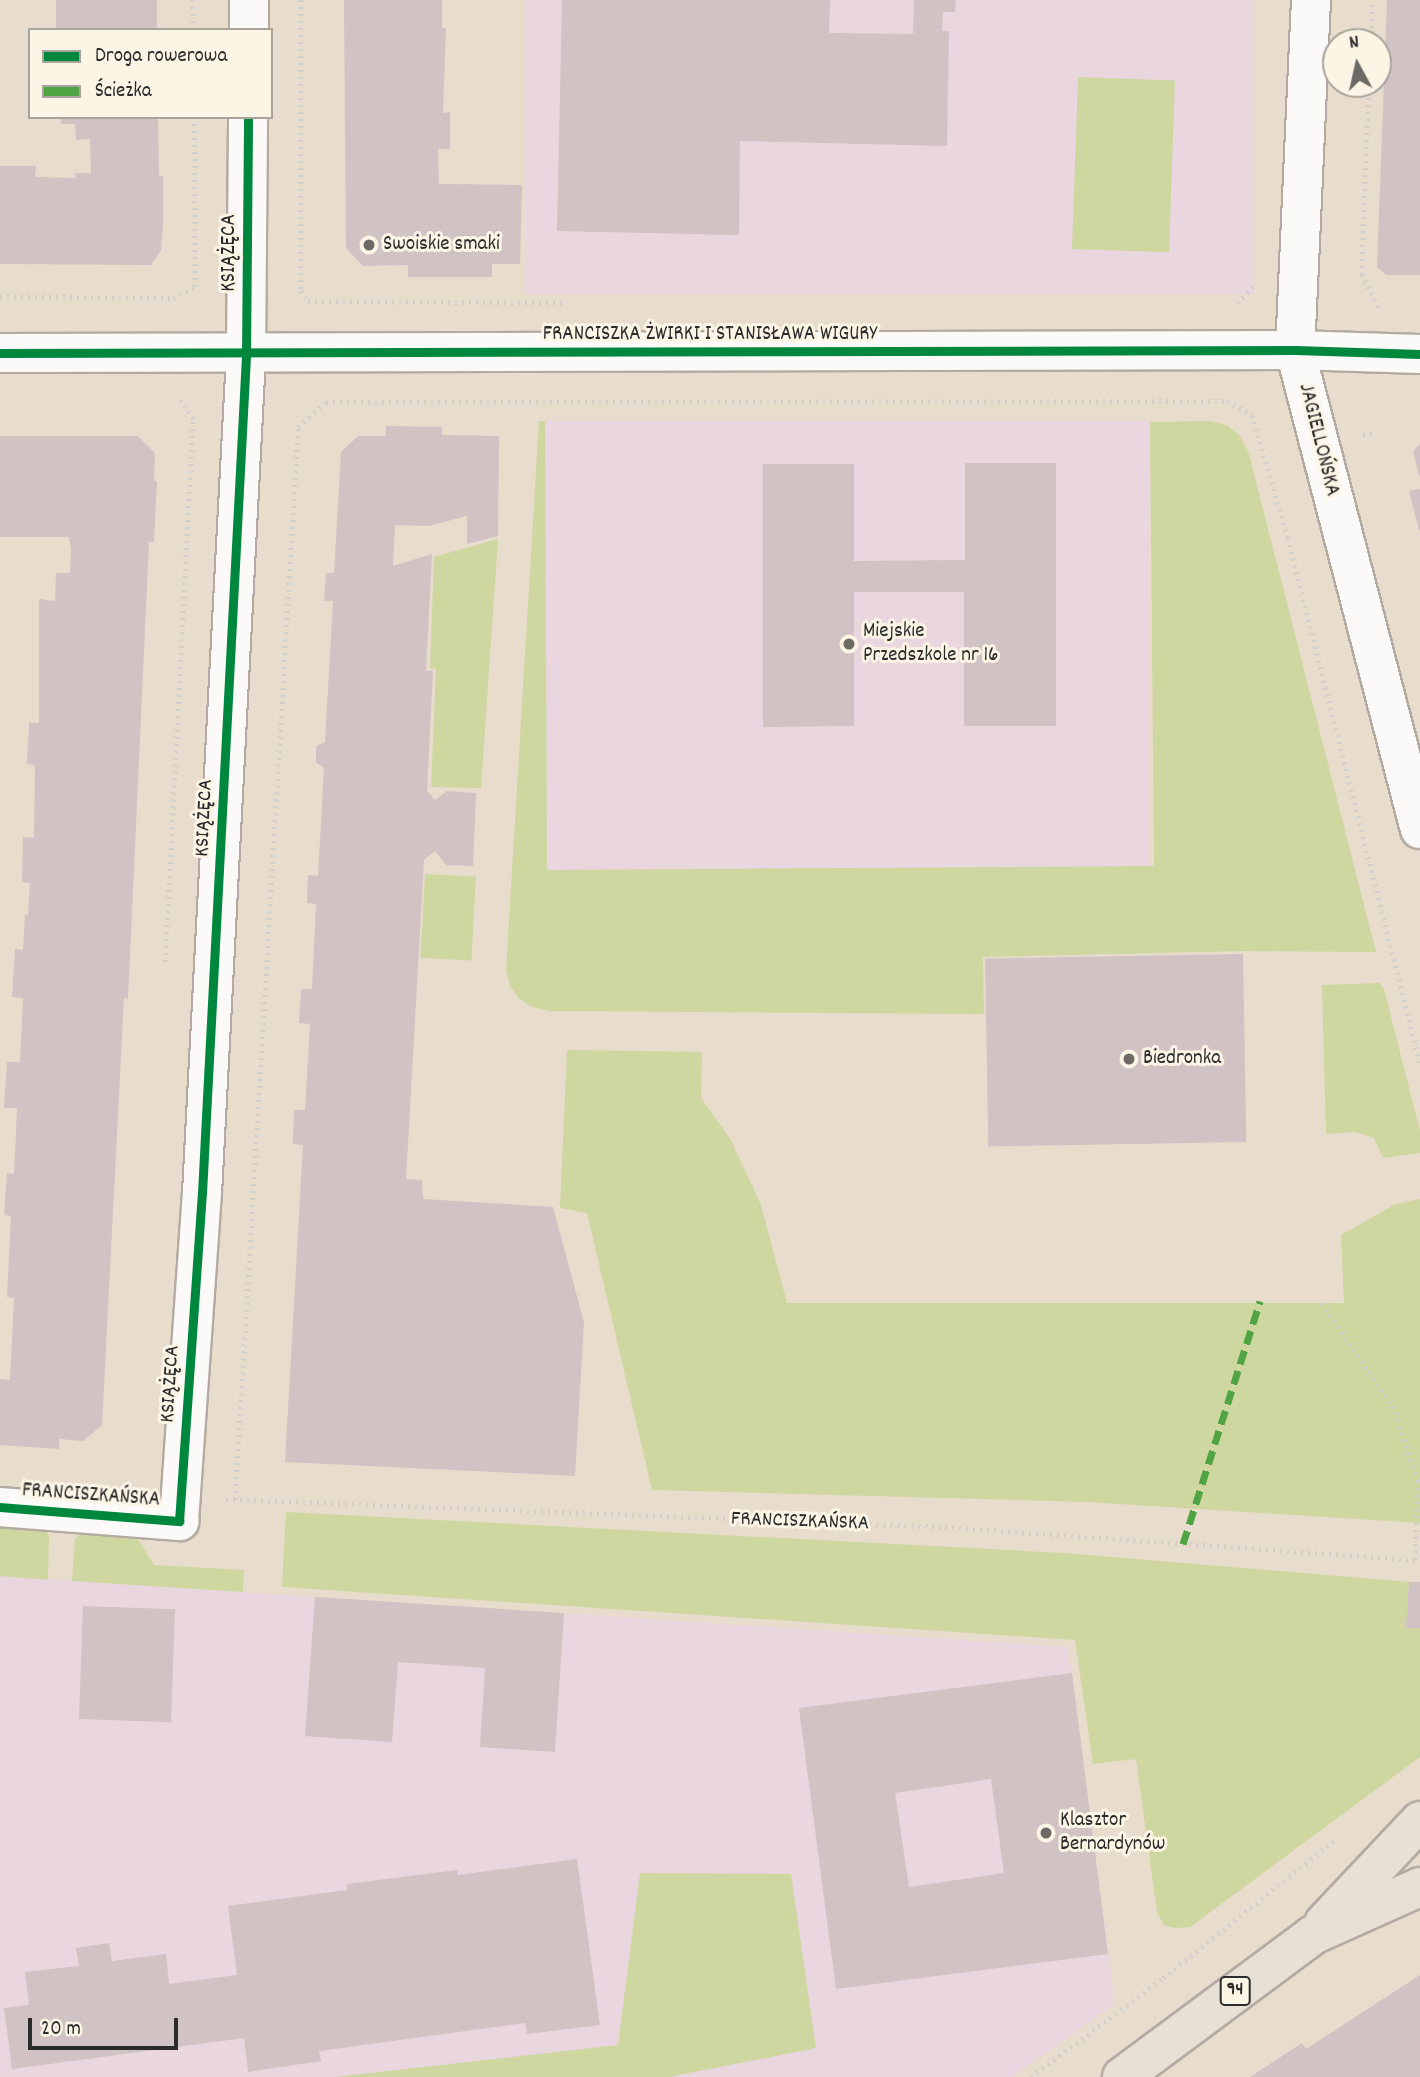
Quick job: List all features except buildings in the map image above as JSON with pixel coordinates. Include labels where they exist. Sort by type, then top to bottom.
[{"type":"main road","name":"94","points":[[1122,2077],[1313,1935],[1420,1821]]},
{"type":"main road","name":"94","points":[[1313,1935],[1420,1887]]},
{"type":"street","points":[[249,0],[249,28]]},
{"type":"street","name":"JAGIELLOŃSKA","points":[[1311,0],[1295,350],[1420,829]]},
{"type":"street","name":"KSIĄŻĘCA","points":[[180,1507],[202,1193],[246,355],[248,119]]},
{"type":"street","name":"FRANCISZKA ŻWIRKI I STANISŁAWA WIGURY","points":[[0,353],[246,355],[1295,350],[1420,354]]},
{"type":"street","name":"FRANCISZKAŃSKA","points":[[0,1507],[180,1507]]},
{"type":"path","points":[[193,0],[193,28]]},
{"type":"path","points":[[300,0],[301,291],[308,302],[573,303]]},
{"type":"path","points":[[1371,28],[1372,0]]},
{"type":"path","points":[[1368,98],[1362,274],[1384,319]]},
{"type":"path","points":[[0,296],[173,298],[195,287],[194,119]]},
{"type":"path","points":[[1228,305],[1234,305],[1253,286]]},
{"type":"path","points":[[165,963],[193,419],[177,395]]},
{"type":"path","points":[[235,1500],[298,427],[326,402],[1227,401],[1252,415],[1288,538],[1420,1063]]},
{"type":"path","points":[[1322,1303],[1393,1406],[1418,1481],[1418,1560]]},
{"type":"path","points":[[1031,2077],[1163,1978],[1345,1833]]},
{"type":"shaded area","points":[[525,0],[1253,0],[1253,294],[525,294]]},
{"type":"shaded area","name":"Miejskie Przedszkole nr 16","points":[[545,421],[1150,421],[1150,870],[545,870]]},
{"type":"shaded area","points":[[0,1576],[1068,1647],[1115,2004],[1012,2077],[0,2077]]},
{"type":"green space","points":[[1078,77],[1175,80],[1169,252],[1072,249]]},
{"type":"green space","points":[[539,421],[545,421],[547,870],[1154,866],[1150,422],[1211,421],[1228,426],[1240,436],[1249,454],[1376,952],[1244,951],[983,957],[984,1014],[550,1011],[532,1007],[519,998],[510,986],[506,971]]},
{"type":"green space","points":[[498,539],[481,788],[431,787],[436,669],[430,668],[434,557]]},
{"type":"green space","points":[[425,874],[476,877],[472,961],[421,958]]},
{"type":"green space","points":[[1379,983],[1384,989],[1420,1131],[1420,1153],[1383,1158],[1374,1138],[1355,1132],[1326,1134],[1322,985]]},
{"type":"green space","points":[[567,1050],[702,1052],[701,1098],[731,1140],[761,1205],[787,1303],[1344,1303],[1341,1235],[1396,1204],[1420,1199],[1420,1523],[1088,1502],[652,1490],[587,1213],[560,1208]]},
{"type":"green space","points":[[286,1512],[1064,1553],[1409,1582],[1406,1627],[1420,1628],[1420,1757],[1190,1927],[1165,1926],[1157,1913],[1136,1759],[1093,1764],[1075,1640],[282,1587]]},
{"type":"green space","points":[[0,1523],[40,1525],[49,1535],[48,1580],[0,1576]]},
{"type":"green space","points":[[88,1528],[133,1531],[154,1565],[244,1570],[243,1592],[72,1581],[75,1539]]},
{"type":"green space","points":[[640,1873],[791,1874],[816,2048],[669,2077],[334,2077],[618,2045]]},
{"type":"marked path","points":[[1183,1544],[1260,1301]]},
{"type":"cycle path","points":[[0,1507],[179,1521],[202,1193],[246,355],[248,119]]},
{"type":"cycle path","points":[[0,353],[1295,350],[1420,354]]},
{"type":"place","name":"Swoiskie smaki","points":[[369,245]]},
{"type":"place","name":"Miejskie Przedszkole nr 16","points":[[849,644]]},
{"type":"place","name":"Biedronka","points":[[1129,1059]]},
{"type":"place","name":"Klasztor Bernardynów","points":[[1046,1833]]}]
